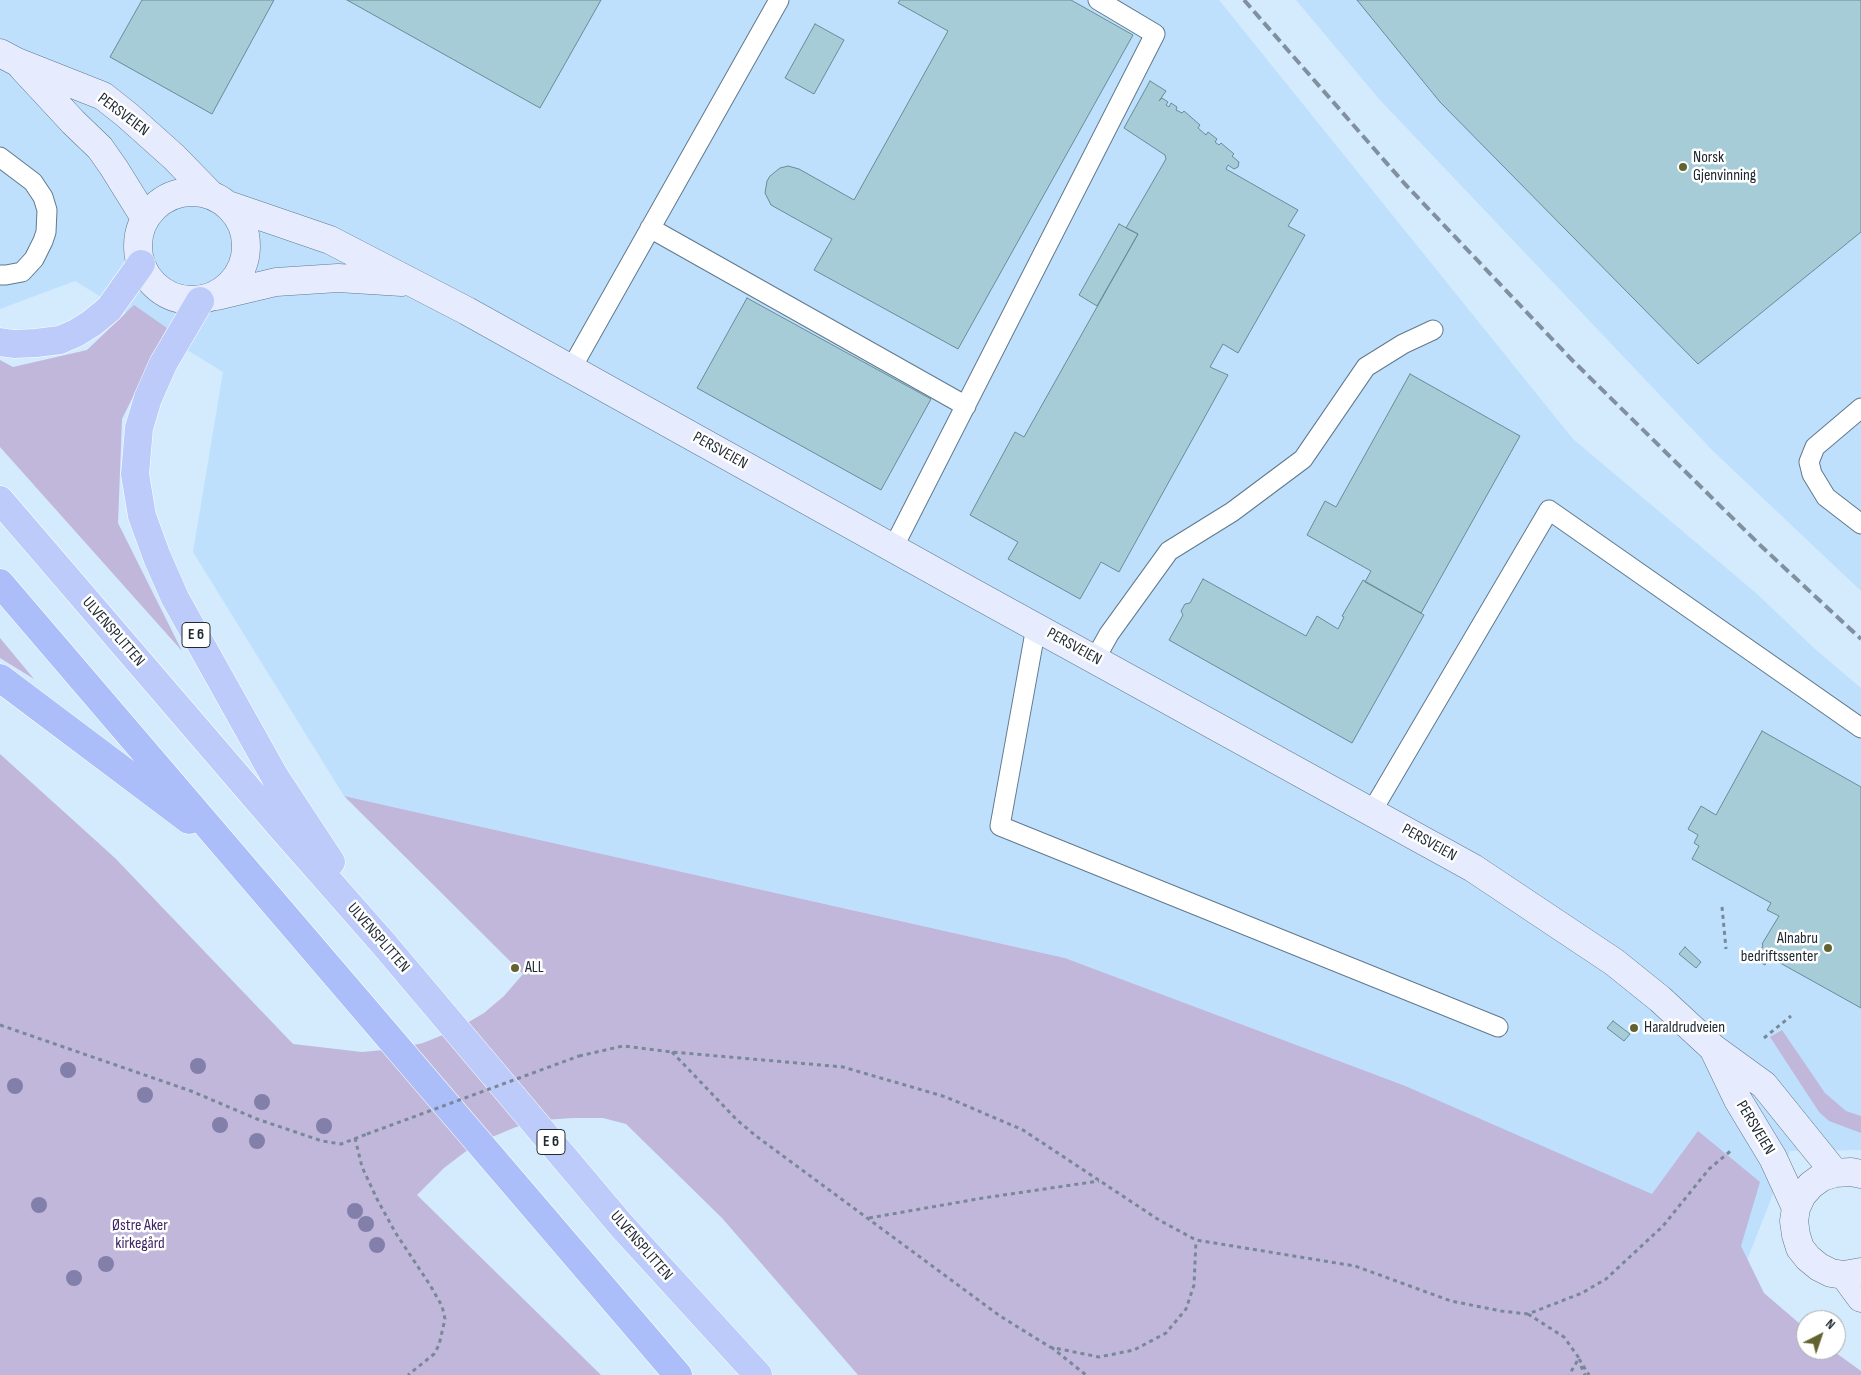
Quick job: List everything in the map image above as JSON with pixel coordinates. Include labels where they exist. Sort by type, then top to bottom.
[{"type":"highway","points":[[0,342],[36,344],[60,340],[76,333],[109,309],[141,264]]},
{"type":"highway","name":"E 6","points":[[208,298],[163,364],[148,398],[139,428],[136,474],[142,516],[157,557],[176,598],[270,768],[383,943]]},
{"type":"highway","name":"ULVENSPLITTEN","points":[[0,500],[383,943],[621,1225],[758,1375]]},
{"type":"highway","points":[[0,583],[678,1375]]},
{"type":"highway","points":[[0,678],[230,851]]},
{"type":"main road","name":"PERSVEIEN","points":[[8,57],[103,96],[127,115],[220,200],[330,240],[467,311],[1473,868],[1578,936],[1652,993],[1713,1048],[1764,1085],[1848,1174]]},
{"type":"main road","name":"PERSVEIEN","points":[[8,57],[100,148],[145,218]]},
{"type":"main road","points":[[193,192],[220,200],[239,219],[246,236],[246,253],[241,271],[231,285],[208,298],[179,300],[161,291],[146,276],[138,257],[140,230],[145,218],[158,204],[174,195],[193,192]]},
{"type":"main road","name":"PERSVEIEN","points":[[208,298],[276,282],[338,278],[411,283]]},
{"type":"main road","name":"PERSVEIEN","points":[[1713,1048],[1738,1100],[1773,1158],[1796,1208]]},
{"type":"main road","points":[[1848,1174],[1822,1177],[1811,1185],[1802,1195],[1796,1208],[1794,1221],[1800,1248],[1808,1258],[1819,1267],[1831,1273],[1853,1274],[1861,1298]]},
{"type":"lane","points":[[571,369],[779,0]]},
{"type":"lane","points":[[893,548],[1155,34],[1098,0]]},
{"type":"lane","points":[[0,156],[33,182],[43,197],[47,210],[46,232],[34,259],[22,272],[6,276],[0,275]]},
{"type":"lane","points":[[650,228],[966,406]]},
{"type":"lane","points":[[1096,659],[1109,634],[1169,551],[1232,512],[1303,459],[1366,367],[1403,344],[1433,330]]},
{"type":"lane","points":[[1861,408],[1815,447],[1809,462],[1812,474],[1826,497],[1861,524]]},
{"type":"lane","points":[[1372,811],[1549,510],[1861,728]]},
{"type":"lane","points":[[1036,627],[1000,826],[1498,1027]]},
{"type":"path","points":[[1722,907],[1726,949]]},
{"type":"path","points":[[1764,1038],[1791,1016]]},
{"type":"path","points":[[0,1025],[191,1091],[290,1132],[341,1144],[579,1056],[623,1046],[843,1067],[946,1097],[1023,1130],[1159,1220],[1196,1240],[1355,1266],[1451,1301],[1501,1311],[1528,1314],[1564,1337],[1589,1375]]},
{"type":"path","points":[[672,1052],[737,1120],[756,1136],[1000,1316],[1050,1347],[1086,1375]]},
{"type":"path","points":[[355,1138],[362,1167],[395,1232],[442,1306],[445,1319],[439,1345],[425,1362],[408,1375]]},
{"type":"path","points":[[1528,1314],[1582,1293],[1606,1279],[1663,1226],[1709,1169],[1736,1147]]},
{"type":"path","points":[[869,1218],[983,1198],[1100,1181]]},
{"type":"path","points":[[1050,1347],[1099,1357],[1134,1350],[1166,1334],[1186,1310],[1194,1285],[1196,1240]]},
{"type":"path","points":[[1569,1375],[1578,1358]]},
{"type":"path","points":[[1578,1358],[1585,1375]]},
{"type":"shaded area","points":[[0,0],[1219,0],[1573,439],[1756,593],[1815,649],[1861,688],[1861,1150],[1790,1151],[1736,1288],[1403,1085],[1065,958],[344,796],[193,552],[223,372],[75,281],[0,309]]},
{"type":"shaded area","name":"Norsk Gjenvinning","points":[[1296,0],[1861,0],[1861,591],[1712,450],[1379,99]]},
{"type":"green space","points":[[134,305],[167,328],[122,419],[118,523],[182,651],[0,447],[0,360],[13,367],[87,350]]},
{"type":"green space","points":[[0,638],[34,679],[0,658]]},
{"type":"green space","name":"Østre Aker kirkegård","points":[[0,754],[115,858],[293,1044],[362,1052],[395,1049],[423,1043],[455,1030],[484,1013],[504,996],[523,974],[344,796],[1065,958],[1403,1085],[1652,1194],[1698,1131],[1760,1182],[1741,1246],[1764,1293],[1796,1320],[1796,1360],[1846,1360],[1861,1371],[1861,1375],[858,1375],[722,1218],[626,1124],[603,1118],[573,1118],[543,1120],[516,1127],[492,1137],[465,1152],[444,1168],[417,1195],[601,1375],[0,1375]]},
{"type":"green space","points":[[1782,1030],[1825,1093],[1846,1111],[1861,1116],[1861,1133],[1829,1121],[1819,1112],[1770,1037]]},
{"type":"building","points":[[142,0],[274,0],[212,114],[110,57]]},
{"type":"building","points":[[347,0],[601,0],[540,108]]},
{"type":"building","points":[[900,0],[1071,0],[1133,35],[958,349],[814,270],[832,239],[771,205],[765,193],[770,176],[780,168],[788,166],[799,169],[854,200],[948,31],[898,3]]},
{"type":"building","name":"Norsk Gjenvinning","points":[[1357,0],[1861,0],[1861,232],[1698,364],[1440,102]]},
{"type":"building","points":[[815,24],[844,40],[814,94],[785,78]]},
{"type":"building","points":[[1150,81],[1166,91],[1159,101],[1162,98],[1168,102],[1166,105],[1169,107],[1171,103],[1177,107],[1176,110],[1182,113],[1184,111],[1200,125],[1198,128],[1206,135],[1208,132],[1217,139],[1215,142],[1219,145],[1221,143],[1234,154],[1232,156],[1239,162],[1238,167],[1234,169],[1228,165],[1226,169],[1298,210],[1288,226],[1305,235],[1238,353],[1223,344],[1210,367],[1228,375],[1119,572],[1101,562],[1080,599],[1008,559],[1018,542],[970,515],[1015,432],[1024,437],[1138,234],[1126,228],[1166,159],[1165,155],[1124,128]]},
{"type":"building","points":[[1119,224],[1138,234],[1097,306],[1079,295]]},
{"type":"building","points":[[747,298],[931,399],[881,490],[697,388]]},
{"type":"building","points":[[1410,374],[1520,436],[1421,613],[1365,582],[1371,571],[1307,535],[1325,501],[1336,507]]},
{"type":"building","points":[[1203,579],[1306,636],[1317,616],[1338,629],[1344,617],[1342,616],[1363,580],[1424,615],[1352,743],[1169,640],[1183,615],[1181,611],[1185,604],[1190,603]]},
{"type":"building","points":[[1762,731],[1861,787],[1861,1008],[1773,959],[1774,957],[1771,955],[1765,965],[1756,960],[1762,944],[1779,916],[1767,910],[1771,903],[1692,859],[1699,846],[1694,843],[1698,835],[1688,829],[1701,806],[1716,815]]},
{"type":"building","points":[[1685,947],[1701,962],[1696,968],[1679,954]]},
{"type":"building","points":[[1613,1021],[1630,1034],[1624,1041],[1607,1028]]},
{"type":"railway","points":[[1244,0],[1404,183],[1572,360],[1761,546],[1861,639]]},
{"type":"place","name":"Norsk Gjenvinning","points":[[1683,167]]},
{"type":"place","name":"Alnabru bedriftssenter","points":[[1828,948]]},
{"type":"place","name":"ALL","points":[[515,968]]},
{"type":"place","name":"Haraldrudveien","points":[[1634,1028]]}]
